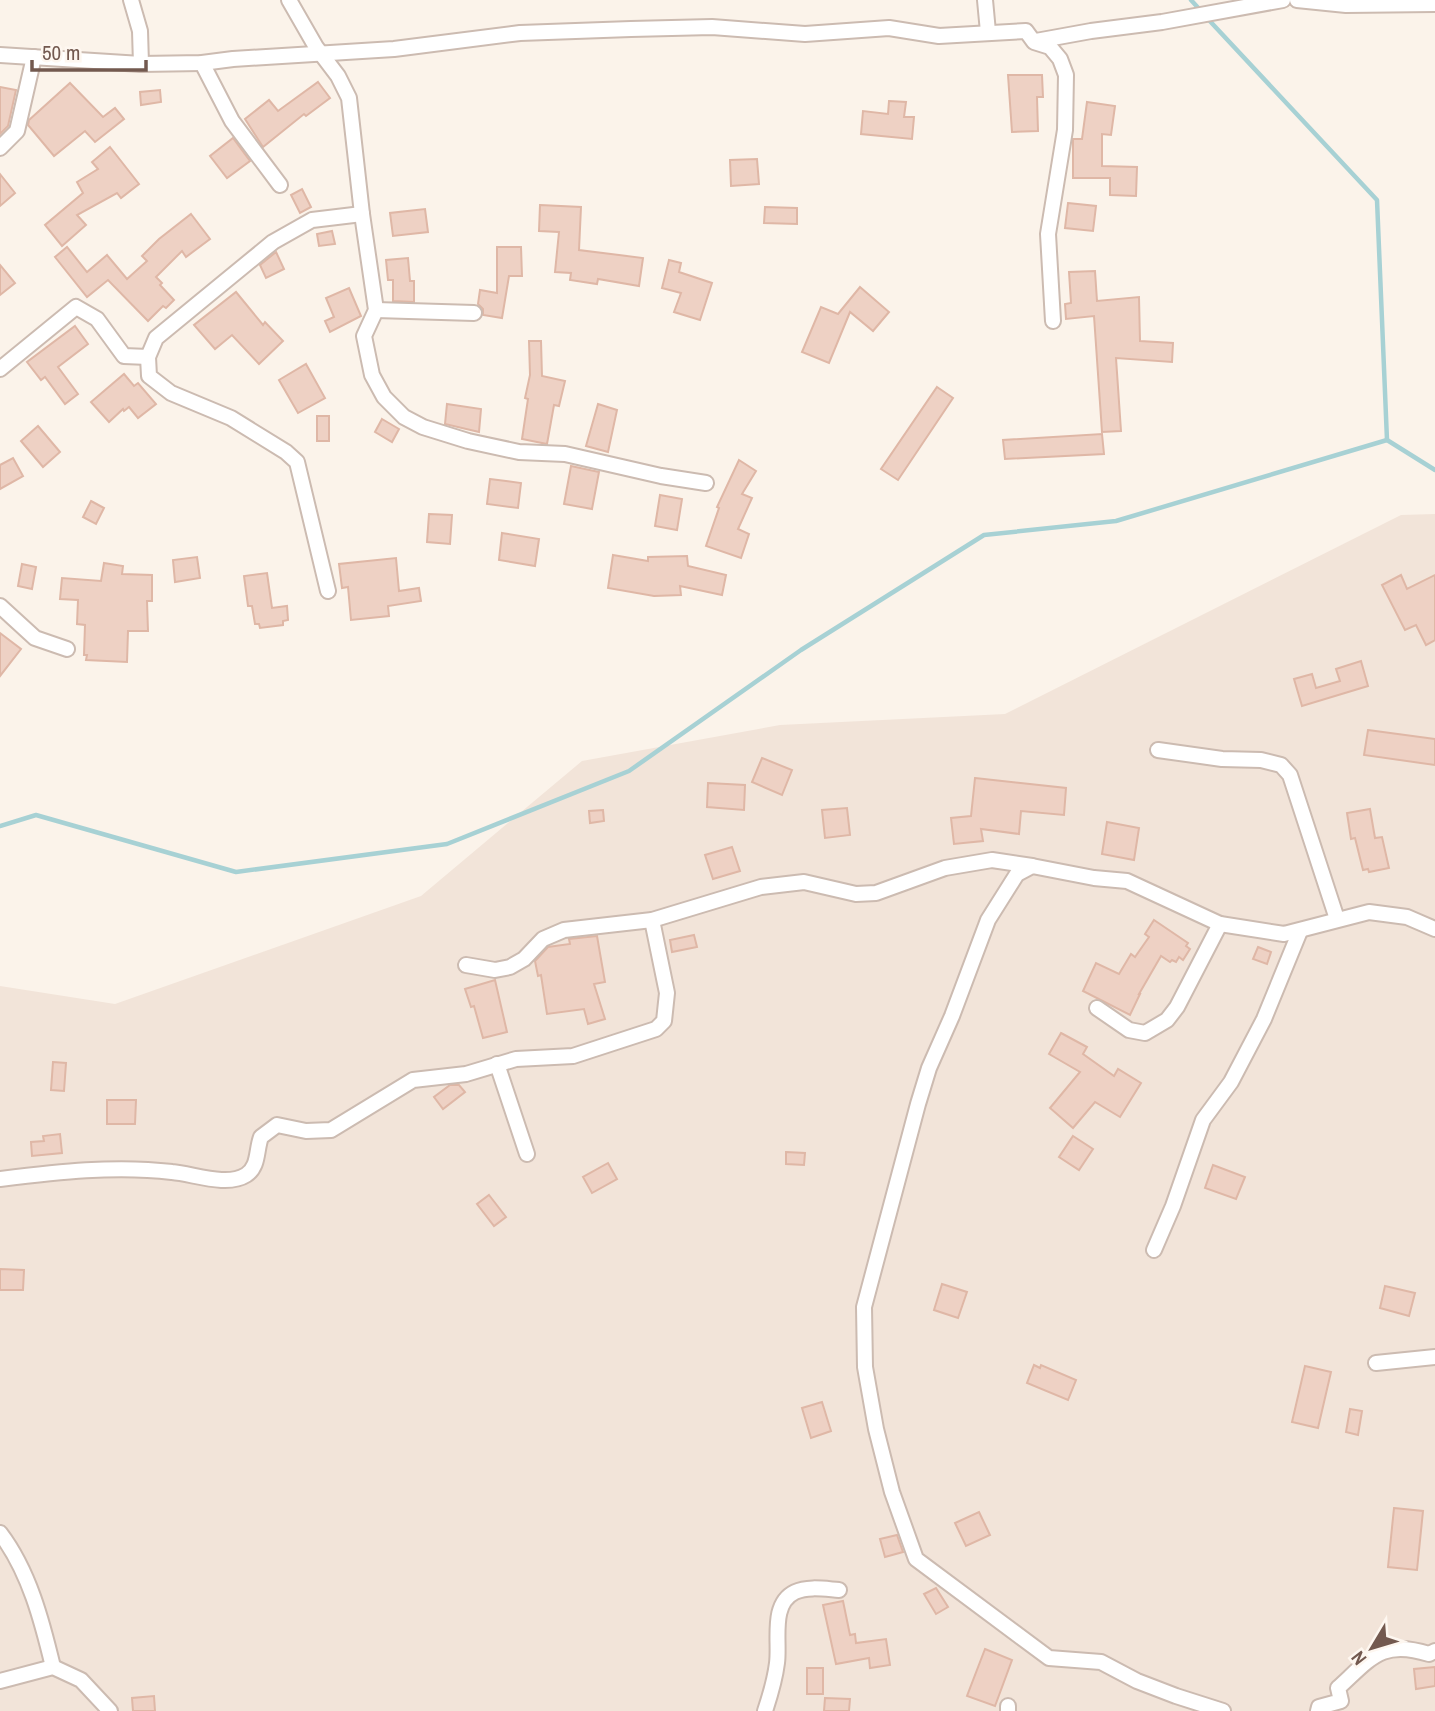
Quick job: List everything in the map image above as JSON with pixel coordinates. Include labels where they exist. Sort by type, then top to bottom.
[{"type":"street","points":[[131,0],[140,31],[141,64]]},
{"type":"street","points":[[289,0],[349,98],[376,310],[364,336],[372,375],[384,397],[404,417],[468,441],[519,452],[565,454],[649,474],[706,483]]},
{"type":"street","points":[[985,0],[988,33]]},
{"type":"street","points":[[1034,41],[1283,0]]},
{"type":"street","points":[[1297,0],[1346,5],[1435,4]]},
{"type":"street","points":[[0,55],[141,64],[202,63],[322,52],[394,49],[520,33],[712,27],[805,34],[889,28],[939,36],[1026,32],[1034,41],[1050,47],[1060,59],[1066,75],[1065,130],[1048,234],[1053,321]]},
{"type":"street","points":[[0,148],[17,131],[34,57]]},
{"type":"street","points":[[202,63],[232,121],[280,185]]},
{"type":"street","points":[[328,591],[297,462],[286,452],[231,418],[171,393],[149,376],[148,356],[156,338],[273,242],[312,220],[362,214]]},
{"type":"street","points":[[0,369],[76,307],[97,319],[124,356],[148,356]]},
{"type":"street","points":[[376,310],[474,313]]},
{"type":"street","points":[[0,606],[35,638],[67,649]]},
{"type":"street","points":[[1158,750],[1222,760],[1261,760],[1282,765],[1290,775],[1337,919]]},
{"type":"street","points":[[466,965],[495,970],[510,967],[524,959],[542,939],[564,930],[652,920],[761,887],[804,882],[856,894],[876,892],[945,868],[992,860],[1094,878],[1127,881],[1220,924],[1284,934],[1369,912],[1407,918],[1435,929]]},
{"type":"street","points":[[1032,866],[1017,874],[988,920],[952,1016],[929,1068],[918,1104],[864,1307],[865,1367],[876,1429],[892,1492],[916,1559],[1049,1658],[1101,1662],[1137,1681],[1223,1711]]},
{"type":"street","points":[[0,1178],[113,1170],[169,1171],[234,1180],[255,1167],[261,1137],[277,1125],[306,1131],[331,1130],[413,1080],[466,1074],[516,1059],[573,1056],[643,1035],[656,1029],[664,1021],[667,993],[652,920]]},
{"type":"street","points":[[1097,1008],[1129,1030],[1145,1033],[1167,1020],[1177,1007],[1220,924]]},
{"type":"street","points":[[1154,1250],[1173,1206],[1203,1120],[1231,1082],[1264,1019],[1300,931]]},
{"type":"street","points":[[497,1064],[527,1154]]},
{"type":"street","points":[[1376,1363],[1435,1357]]},
{"type":"street","points":[[0,1533],[20,1565],[44,1628],[53,1667]]},
{"type":"street","points":[[765,1711],[777,1664],[779,1612],[785,1601],[796,1592],[804,1590],[839,1590]]},
{"type":"street","points":[[1318,1711],[1319,1707],[1341,1701],[1338,1688],[1377,1652],[1408,1648],[1429,1654],[1435,1651]]},
{"type":"street","points":[[0,1681],[53,1667],[80,1680],[110,1711]]},
{"type":"shaded area","points":[[1435,514],[1435,1711],[0,1711],[0,986],[115,1004],[421,896],[582,761],[780,725],[1005,714],[1401,515]]},
{"type":"building","points":[[1008,75],[1042,75],[1043,97],[1037,97],[1038,131],[1012,132]]},
{"type":"building","points":[[318,82],[330,98],[306,116],[304,114],[263,147],[245,119],[269,100],[278,111]]},
{"type":"building","points":[[70,83],[103,117],[115,108],[124,119],[95,142],[85,131],[54,156],[28,125],[29,120]]},
{"type":"building","points":[[0,87],[16,90],[8,126],[0,134]]},
{"type":"building","points":[[160,90],[161,102],[141,105],[140,92]]},
{"type":"building","points":[[889,101],[906,102],[904,117],[914,117],[912,139],[861,134],[863,111],[888,114]]},
{"type":"building","points":[[1087,102],[1115,106],[1111,135],[1102,134],[1102,166],[1137,167],[1136,196],[1110,195],[1110,178],[1073,178],[1073,139],[1082,139]]},
{"type":"building","points":[[233,138],[250,161],[227,178],[210,156]]},
{"type":"building","points":[[110,147],[139,184],[121,198],[117,193],[77,215],[86,225],[62,246],[45,225],[83,193],[77,182],[98,169],[92,162]]},
{"type":"building","points":[[757,159],[759,184],[731,186],[730,160]]},
{"type":"building","points":[[0,174],[15,193],[0,206]]},
{"type":"building","points":[[302,189],[311,207],[300,213],[291,195]]},
{"type":"building","points":[[1068,203],[1096,206],[1093,231],[1065,228]]},
{"type":"building","points":[[540,205],[581,207],[579,250],[643,258],[639,286],[598,279],[597,284],[570,280],[571,273],[555,272],[559,232],[539,231]]},
{"type":"building","points":[[765,207],[797,208],[797,224],[764,223]]},
{"type":"building","points":[[425,209],[428,232],[393,236],[390,213]]},
{"type":"building","points":[[191,214],[210,239],[186,257],[182,251],[156,277],[174,300],[166,308],[163,306],[148,321],[108,280],[87,297],[55,257],[67,247],[87,272],[107,255],[127,279],[147,261],[142,256]]},
{"type":"building","points":[[332,231],[335,244],[319,246],[317,234]]},
{"type":"building","points":[[497,247],[521,247],[522,276],[509,276],[502,318],[483,315],[483,309],[478,304],[480,290],[497,293]]},
{"type":"building","points":[[276,252],[284,269],[266,278],[260,265]]},
{"type":"building","points":[[408,258],[410,281],[414,281],[414,302],[393,301],[393,280],[388,280],[386,260]]},
{"type":"building","points":[[669,260],[681,263],[679,272],[712,283],[700,320],[674,312],[681,293],[662,288]]},
{"type":"building","points":[[0,265],[15,283],[0,295]]},
{"type":"building","points":[[1095,271],[1097,301],[1139,297],[1140,341],[1173,343],[1172,362],[1116,358],[1121,431],[1102,432],[1094,316],[1066,319],[1065,304],[1071,303],[1069,272]]},
{"type":"building","points":[[860,287],[889,312],[873,331],[850,312],[829,363],[802,352],[821,307],[838,314]]},
{"type":"building","points":[[349,288],[361,316],[330,332],[325,321],[334,317],[326,298]]},
{"type":"building","points":[[236,292],[263,325],[265,322],[283,341],[259,364],[232,335],[215,349],[194,325]]},
{"type":"building","points":[[75,326],[88,344],[58,367],[78,394],[65,404],[45,377],[41,380],[27,362]]},
{"type":"building","points":[[529,341],[541,341],[542,376],[565,381],[559,406],[554,405],[547,444],[522,439],[528,399],[525,398],[530,375]]},
{"type":"building","points":[[306,364],[325,398],[298,413],[279,380]]},
{"type":"building","points":[[124,374],[134,386],[138,383],[156,404],[138,418],[129,407],[124,411],[123,409],[109,422],[91,402]]},
{"type":"building","points":[[937,387],[953,398],[898,480],[881,469]]},
{"type":"building","points":[[447,404],[481,409],[479,432],[445,424]]},
{"type":"building","points":[[598,404],[617,410],[608,452],[586,446]]},
{"type":"building","points":[[317,416],[329,416],[329,441],[317,441]]},
{"type":"building","points":[[382,419],[399,429],[392,442],[375,432]]},
{"type":"building","points":[[38,426],[60,452],[43,467],[21,441]]},
{"type":"building","points":[[1102,434],[1104,454],[1005,459],[1003,440]]},
{"type":"building","points":[[13,458],[23,476],[0,489],[0,465]]},
{"type":"building","points":[[739,460],[756,471],[742,494],[752,498],[738,529],[749,534],[741,558],[706,546],[719,508],[717,507]]},
{"type":"building","points":[[571,466],[599,472],[592,509],[564,504]]},
{"type":"building","points":[[490,479],[521,483],[518,508],[487,504]]},
{"type":"building","points":[[660,495],[682,499],[677,530],[655,526]]},
{"type":"building","points":[[91,501],[104,508],[96,524],[83,517]]},
{"type":"building","points":[[429,514],[452,515],[450,544],[427,542]]},
{"type":"building","points":[[502,533],[539,539],[535,566],[499,560]]},
{"type":"building","points":[[613,555],[648,561],[648,557],[687,556],[688,566],[726,575],[722,595],[680,586],[681,595],[654,596],[608,588]]},
{"type":"building","points":[[197,557],[200,578],[175,582],[173,560]]},
{"type":"building","points":[[396,558],[399,591],[419,588],[421,601],[388,606],[389,616],[351,620],[348,587],[342,588],[339,564]]},
{"type":"building","points":[[104,563],[123,566],[122,574],[152,575],[152,601],[147,601],[148,631],[128,631],[127,662],[86,660],[85,625],[77,624],[78,600],[60,599],[62,578],[101,581]]},
{"type":"building","points":[[22,564],[36,567],[32,589],[18,586]]},
{"type":"building","points":[[267,573],[272,608],[287,606],[288,620],[283,621],[283,625],[260,628],[259,624],[255,624],[252,606],[248,606],[244,576]]},
{"type":"building","points":[[1401,575],[1407,589],[1435,575],[1435,640],[1426,645],[1416,625],[1405,630],[1382,585]]},
{"type":"building","points":[[0,633],[21,649],[0,676]]},
{"type":"building","points":[[1361,661],[1368,686],[1302,706],[1294,679],[1312,674],[1316,688],[1340,681],[1336,669]]},
{"type":"building","points":[[1368,730],[1435,739],[1435,765],[1364,755]]},
{"type":"building","points":[[762,758],[792,770],[782,795],[752,782]]},
{"type":"building","points":[[975,778],[1066,788],[1064,815],[1021,811],[1019,834],[981,829],[983,841],[954,844],[951,818],[971,816]]},
{"type":"building","points":[[708,783],[745,785],[744,810],[707,807]]},
{"type":"building","points":[[847,808],[850,835],[825,838],[822,810]]},
{"type":"building","points":[[1370,809],[1375,838],[1382,837],[1389,868],[1369,872],[1368,869],[1363,870],[1355,838],[1351,839],[1347,813]]},
{"type":"building","points":[[603,810],[604,821],[590,823],[589,811]]},
{"type":"building","points":[[1107,822],[1139,828],[1134,860],[1102,854]]},
{"type":"building","points":[[732,847],[740,871],[713,879],[705,855]]},
{"type":"building","points":[[1154,920],[1188,943],[1186,946],[1190,949],[1183,960],[1179,957],[1176,962],[1170,962],[1161,956],[1130,1015],[1083,991],[1096,963],[1119,974],[1131,954],[1135,957],[1149,937],[1145,934]]},
{"type":"building","points":[[694,935],[697,947],[672,952],[670,940]]},
{"type":"building","points":[[597,936],[605,982],[594,984],[605,1019],[588,1024],[584,1009],[547,1014],[541,975],[538,976],[535,961],[548,947],[570,944],[569,939]]},
{"type":"building","points":[[1258,947],[1271,952],[1267,964],[1253,959]]},
{"type":"building","points":[[495,980],[507,1032],[483,1038],[474,1006],[471,1007],[465,989]]},
{"type":"building","points":[[1061,1033],[1087,1047],[1083,1054],[1114,1076],[1118,1069],[1141,1083],[1120,1117],[1095,1102],[1073,1128],[1050,1108],[1080,1072],[1049,1054]]},
{"type":"building","points":[[53,1062],[66,1063],[64,1091],[51,1090]]},
{"type":"building","points":[[450,1085],[459,1085],[465,1092],[443,1109],[434,1097]]},
{"type":"building","points":[[107,1100],[136,1100],[135,1124],[107,1124]]},
{"type":"building","points":[[60,1134],[62,1153],[32,1156],[31,1142],[44,1141],[43,1136]]},
{"type":"building","points":[[1073,1136],[1093,1149],[1079,1170],[1059,1157]]},
{"type":"building","points":[[786,1152],[805,1153],[804,1165],[786,1164]]},
{"type":"building","points":[[608,1163],[617,1179],[592,1193],[583,1177]]},
{"type":"building","points":[[1213,1165],[1245,1177],[1236,1199],[1205,1188]]},
{"type":"building","points":[[489,1195],[506,1217],[494,1226],[477,1204]]},
{"type":"building","points":[[0,1269],[24,1270],[23,1290],[0,1290]]},
{"type":"building","points":[[942,1284],[967,1292],[958,1318],[934,1310]]},
{"type":"building","points":[[1385,1286],[1415,1293],[1409,1316],[1380,1308]]},
{"type":"building","points":[[1034,1365],[1040,1368],[1041,1365],[1076,1380],[1068,1400],[1027,1383]]},
{"type":"building","points":[[1305,1366],[1331,1372],[1318,1428],[1292,1422]]},
{"type":"building","points":[[822,1402],[831,1431],[811,1438],[802,1408]]},
{"type":"building","points":[[1350,1409],[1362,1411],[1358,1435],[1346,1432]]},
{"type":"building","points":[[1394,1508],[1423,1511],[1417,1570],[1388,1567]]},
{"type":"building","points":[[979,1512],[990,1535],[966,1546],[955,1523]]},
{"type":"building","points":[[897,1535],[903,1552],[885,1557],[880,1539]]},
{"type":"building","points":[[936,1588],[948,1607],[936,1614],[924,1594]]},
{"type":"building","points":[[843,1601],[850,1635],[855,1634],[856,1643],[886,1639],[890,1665],[870,1668],[869,1658],[836,1664],[823,1605]]},
{"type":"building","points":[[985,1649],[1012,1660],[995,1706],[967,1696]]},
{"type":"building","points":[[1435,1667],[1435,1686],[1416,1689],[1414,1669]]},
{"type":"building","points":[[807,1668],[823,1668],[823,1694],[807,1694]]},
{"type":"building","points":[[154,1696],[155,1711],[133,1711],[132,1698]]},
{"type":"building","points":[[825,1698],[850,1699],[849,1711],[824,1711]]},
{"type":"waterway","points":[[1191,0],[1201,11]]},
{"type":"waterway","points":[[1207,18],[1377,200],[1387,440]]},
{"type":"waterway","points":[[0,826],[36,815],[236,872],[447,844],[629,771],[801,650],[984,535],[1116,521],[1387,440],[1435,470]]}]
